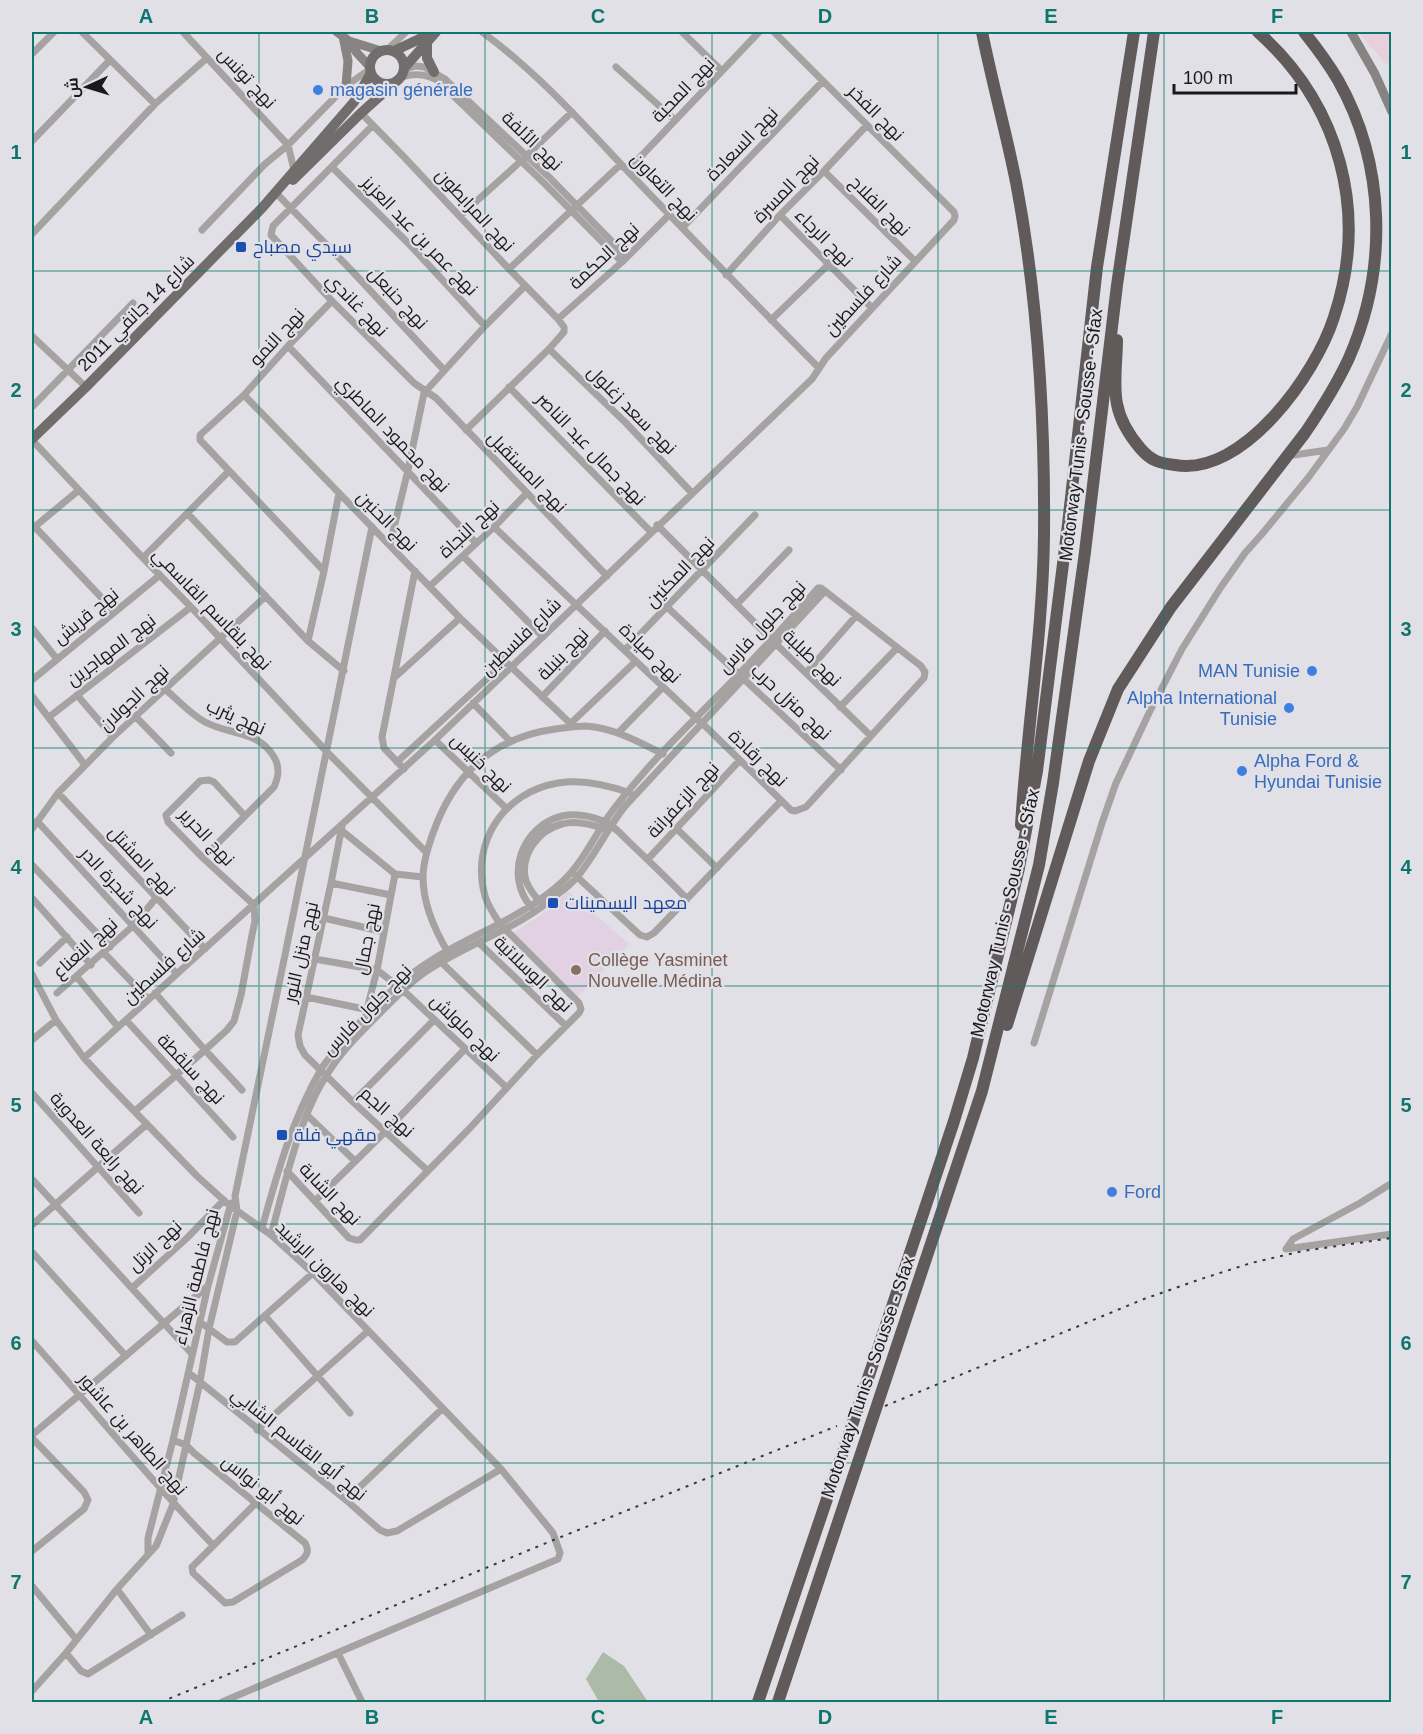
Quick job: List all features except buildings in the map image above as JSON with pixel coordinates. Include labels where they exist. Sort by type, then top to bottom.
[{"type":"highway","points":[[1019,868],[1038,760],[1097,267],[1134,32]]},
{"type":"highway","name":"Motorway Tunis - Sousse - Sfax","points":[[778,1702],[982,1091],[1038,864],[1053,783],[1082,575],[1117,285],[1154,32]]},
{"type":"highway","points":[[1117,285],[1117,404],[1132,439],[1145,454],[1157,462],[1185,467],[1200,466],[1230,454],[1252,437],[1280,409],[1314,363],[1334,319],[1345,273],[1349,234],[1345,187],[1335,144],[1316,104],[1300,79],[1258,32]]},
{"type":"highway","points":[[841,1512],[863,1455],[991,1077],[1089,761],[1118,690],[1171,607],[1321,410],[1336,385],[1359,333],[1373,277],[1377,230],[1376,199],[1372,176],[1358,124],[1339,81],[1304,32]]},
{"type":"highway","points":[[982,34],[1016,181],[1035,312],[1041,413],[1044,536],[1041,608],[1023,795],[1019,868]]},
{"type":"highway","name":"Motorway Tunis - Sousse - Sfax","points":[[758,1702],[957,1111],[973,1058],[1019,868]]},
{"type":"main road","points":[[387,50],[436,32]]},
{"type":"main road","name":"شارع 14 جانفي 2011","points":[[262,208],[403,73],[436,32]]},
{"type":"main road","points":[[427,42],[427,58],[434,72]]},
{"type":"main road","points":[[371,70],[374,78],[384,84],[395,83],[403,73],[403,59],[387,50]]},
{"type":"main road","name":"شارع 14 جانفي 2011","points":[[32,440],[262,208],[354,102],[371,70],[373,57],[387,50]]},
{"type":"street","points":[[32,54],[54,32]]},
{"type":"street","points":[[82,32],[155,104]]},
{"type":"street","name":"نهج تونس","points":[[183,32],[288,145]]},
{"type":"street","points":[[343,36],[387,50],[406,32]]},
{"type":"street","name":"نهج التعاون","points":[[482,32],[522,62],[628,170],[726,275],[819,368]]},
{"type":"street","points":[[682,32],[722,71]]},
{"type":"street","name":"نهج المحبة","points":[[628,170],[759,32]]},
{"type":"street","name":"نهج الفخر","points":[[774,32],[954,212],[955,216]]},
{"type":"street","points":[[1351,32],[1376,74],[1392,112]]},
{"type":"street","points":[[202,230],[265,164],[288,145],[346,86],[371,70],[343,36]]},
{"type":"street","points":[[343,36],[348,61],[346,86]]},
{"type":"street","points":[[32,234],[155,104],[207,58]]},
{"type":"street","points":[[32,141],[110,60]]},
{"type":"street","points":[[403,73],[416,66],[434,72]]},
{"type":"street","points":[[616,67],[675,120]]},
{"type":"street","name":"نهج الألفة","points":[[434,72],[445,79],[625,260]]},
{"type":"street","name":"نهج الألفة","points":[[403,73],[427,75],[437,80],[471,107]]},
{"type":"street","name":"نهج السعادة","points":[[682,228],[823,81]]},
{"type":"street","points":[[460,216],[572,112]]},
{"type":"street","name":"نهج المرابطون","points":[[361,114],[558,318],[564,329],[549,349]]},
{"type":"street","name":"نهج المسرة","points":[[726,275],[867,125]]},
{"type":"street","points":[[291,208],[372,126]]},
{"type":"street","points":[[288,145],[294,170]]},
{"type":"street","points":[[509,269],[621,164]]},
{"type":"street","name":"نهج عمر بن عبد العزيز","points":[[332,167],[411,246],[485,326]]},
{"type":"street","name":"نهج الفلاح","points":[[824,171],[915,261]]},
{"type":"street","name":"نهج حنبعل","points":[[278,195],[444,370]]},
{"type":"street","name":"نهج غاندي","points":[[291,208],[273,226],[271,235],[332,301],[414,383],[425,391]]},
{"type":"street","name":"نهج الحكمة","points":[[558,318],[625,260],[669,215]]},
{"type":"street","name":"نهج الرجاء","points":[[780,215],[872,308]]},
{"type":"street","name":"شارع فلسطين","points":[[84,1058],[341,828],[812,379],[826,358],[954,220],[955,216]]},
{"type":"street","points":[[771,320],[829,264]]},
{"type":"street","points":[[390,544],[425,391],[525,286]]},
{"type":"street","name":"نهج النمو","points":[[230,471],[200,440],[200,435],[244,395],[332,301]]},
{"type":"street","points":[[32,407],[133,303]]},
{"type":"street","points":[[1034,1043],[1102,823],[1116,783],[1149,713],[1182,650],[1221,587],[1245,553],[1308,478],[1357,407],[1392,333]]},
{"type":"street","points":[[32,336],[86,387]]},
{"type":"street","name":"نهج محمود الماطري","points":[[288,346],[477,543]]},
{"type":"street","points":[[466,430],[549,349]]},
{"type":"street","name":"نهج سعد زغلول","points":[[549,349],[626,423],[693,493]]},
{"type":"street","name":"نهج جمال عبد الناصر","points":[[510,387],[651,532]]},
{"type":"street","name":"نهج المستقبل","points":[[425,391],[436,398],[607,576]]},
{"type":"street","name":"نهج الحنين","points":[[244,395],[460,618],[572,725]]},
{"type":"street","name":"نهج بلقاسم القاسمي","points":[[32,440],[371,798],[426,852]]},
{"type":"street","points":[[1287,456],[1329,450]]},
{"type":"street","points":[[142,558],[230,471],[324,571]]},
{"type":"street","points":[[79,490],[33,528],[115,612]]},
{"type":"street","points":[[308,641],[339,493]]},
{"type":"street","name":"نهج النجاة","points":[[430,586],[527,493]]},
{"type":"street","points":[[188,514],[308,641],[344,671]]},
{"type":"street","name":"نهج المكنين","points":[[625,650],[755,515]]},
{"type":"street","name":"نهج طبلبة","points":[[657,525],[871,736]]},
{"type":"street","points":[[235,1196],[328,753],[372,527]]},
{"type":"street","name":"نهج صيادة","points":[[494,527],[699,721]]},
{"type":"street","points":[[737,604],[789,550]]},
{"type":"street","points":[[463,556],[543,637]]},
{"type":"street","points":[[404,769],[384,748],[381,737],[415,571]]},
{"type":"street","name":"نهج قريش","points":[[32,680],[160,575]]},
{"type":"street","name":"نهج جلول فارس","points":[[632,793],[669,758],[699,721],[773,641],[825,591],[856,616]]},
{"type":"street","name":"نهج الجولان","points":[[32,829],[58,793],[113,737],[266,596]]},
{"type":"street","name":"نهج المهاجرين","points":[[49,717],[191,607]]},
{"type":"street","name":"نهج منزل حرب","points":[[667,607],[840,770]]},
{"type":"street","points":[[806,673],[856,616],[921,666],[925,672],[924,678],[840,770]]},
{"type":"street","points":[[394,678],[460,618]]},
{"type":"street","points":[[32,628],[57,659]]},
{"type":"street","name":"نهج بنبلة","points":[[542,697],[605,631]]},
{"type":"street","points":[[840,707],[897,648]]},
{"type":"street","points":[[572,725],[636,661]]},
{"type":"street","points":[[397,762],[505,662]]},
{"type":"street","points":[[618,733],[663,687]]},
{"type":"street","name":"نهج يثرب","points":[[165,689],[208,724],[257,739],[269,749],[278,764],[278,778],[274,788],[203,858]]},
{"type":"street","points":[[77,695],[113,737]]},
{"type":"street","points":[[32,696],[85,765]]},
{"type":"street","points":[[473,703],[510,741]]},
{"type":"street","points":[[136,717],[171,753]]},
{"type":"street","name":"نهج جلول فارس","points":[[271,1235],[288,1173],[323,1072],[418,969],[539,910],[575,874],[606,826],[661,753],[699,721]]},
{"type":"street","name":"نهج رقادة","points":[[699,721],[791,810],[806,807],[840,770]]},
{"type":"street","points":[[449,953],[430,917],[423,877],[426,852],[438,819],[467,771],[492,751],[510,741],[540,731],[572,725],[618,733],[669,758]]},
{"type":"street","name":"نهج خنيس","points":[[435,740],[506,808]]},
{"type":"street","name":"نهج الزعفرانة","points":[[648,859],[739,761]]},
{"type":"street","name":"نهج الحرير","points":[[245,816],[214,782],[209,780],[200,781],[166,814],[168,822],[254,905]]},
{"type":"street","points":[[428,1171],[579,1013],[579,1003],[503,927],[485,898],[482,865],[485,845],[492,826],[506,808],[521,797],[540,787],[559,782],[599,784],[632,793]]},
{"type":"street","name":"نهج المشتل","points":[[58,793],[205,949]]},
{"type":"street","points":[[575,874],[640,935],[647,937],[654,933],[781,801]]},
{"type":"street","points":[[531,906],[522,893],[518,871],[519,860],[529,837],[539,827],[550,820],[564,816],[583,816],[618,831],[687,899]]},
{"type":"street","name":"نهج شجرة الدر","points":[[38,821],[177,974]]},
{"type":"street","points":[[539,900],[529,889],[525,873],[528,857],[535,841],[543,832],[563,823],[606,826]]},
{"type":"street","points":[[341,828],[395,874],[423,877]]},
{"type":"street","name":"نهج منزل النور","points":[[323,1072],[305,1054],[300,1046],[298,1035],[332,883],[341,828]]},
{"type":"street","points":[[677,829],[717,868]]},
{"type":"street","points":[[32,865],[148,999]]},
{"type":"street","name":"نهج جمال","points":[[369,1010],[395,874]]},
{"type":"street","name":"نهج جلول فارس","points":[[262,1228],[296,1120],[323,1072],[369,1010],[400,987],[441,962],[449,953],[478,943],[503,927],[575,874]]},
{"type":"street","points":[[332,883],[391,895]]},
{"type":"street","name":"نهج النعناع","points":[[57,993],[134,925],[156,898]]},
{"type":"street","points":[[32,899],[91,964]]},
{"type":"street","points":[[135,1111],[227,1030],[234,1021],[255,921],[254,905]]},
{"type":"street","points":[[324,918],[384,932]]},
{"type":"street","points":[[40,963],[67,937]]},
{"type":"street","name":"نهج الوسلاتية","points":[[478,943],[566,1026]]},
{"type":"street","points":[[315,959],[377,970]]},
{"type":"street","points":[[441,962],[537,1055]]},
{"type":"street","name":"نهج ملولش","points":[[377,970],[400,987],[506,1088]]},
{"type":"street","name":"نهج هارون الرشيد","points":[[32,974],[56,1020],[84,1058],[197,1176],[237,1211],[271,1235],[313,1273],[501,1469],[553,1533],[560,1553],[558,1559],[338,1653]]},
{"type":"street","points":[[77,977],[118,1027]]},
{"type":"street","points":[[156,993],[242,1090]]},
{"type":"street","points":[[306,997],[369,1010]]},
{"type":"street","points":[[32,1040],[56,1020]]},
{"type":"street","name":"نهج سلقطة","points":[[126,1020],[233,1137]]},
{"type":"street","points":[[353,1102],[434,1020]]},
{"type":"street","points":[[315,1201],[465,1049]]},
{"type":"street","name":"نهج الجم","points":[[323,1072],[428,1171]]},
{"type":"street","name":"نهج رابعة العدوية","points":[[32,1093],[140,1214]]},
{"type":"street","points":[[307,1115],[355,1161]]},
{"type":"street","points":[[32,1226],[147,1124]]},
{"type":"street","name":"نهج الشابة","points":[[280,1165],[349,1238],[356,1240],[360,1240],[428,1171]]},
{"type":"street","points":[[32,1179],[192,1354]]},
{"type":"street","points":[[1392,1183],[1293,1239],[1286,1249],[1392,1234]]},
{"type":"street","name":"نهج فاطمة الزهراء","points":[[148,1553],[148,1538],[189,1373],[227,1203],[235,1196]]},
{"type":"street","name":"نهج فاطمة الزهراء","points":[[32,1691],[156,1546],[173,1504],[184,1456],[209,1329],[237,1211],[235,1196]]},
{"type":"street","name":"نهج الرتل","points":[[132,1288],[227,1203]]},
{"type":"street","points":[[32,1252],[126,1356]]},
{"type":"street","points":[[200,1322],[227,1342],[235,1342],[313,1273]]},
{"type":"street","points":[[32,1551],[84,1509],[88,1500],[84,1492],[32,1437],[208,1286]]},
{"type":"street","points":[[265,1316],[350,1413]]},
{"type":"street","points":[[257,1430],[368,1331]]},
{"type":"street","name":"نهج الطاهر بن عاشور","points":[[32,1341],[173,1504],[213,1545]]},
{"type":"street","name":"نهج أبو القاسم الشابي","points":[[189,1373],[380,1530],[393,1533],[501,1469]]},
{"type":"street","points":[[346,1500],[442,1409]]},
{"type":"street","points":[[173,1440],[186,1445]]},
{"type":"street","name":"نهج أبو نواس","points":[[186,1445],[305,1543],[308,1552],[302,1560],[233,1602],[227,1603],[222,1602],[193,1573],[192,1568],[213,1545]]},
{"type":"street","points":[[170,1453],[184,1456],[194,1453]]},
{"type":"street","points":[[213,1545],[256,1503]]},
{"type":"street","points":[[32,1586],[76,1639]]},
{"type":"street","points":[[117,1589],[151,1635]]},
{"type":"street","points":[[66,1653],[81,1671],[88,1674],[182,1616]]},
{"type":"street","points":[[222,1702],[338,1653],[362,1702]]},
{"type":"shaded area","points":[[1358,32],[1391,32],[1391,58],[1387,65]]},
{"type":"shaded area","name":"Collège Yasminet Nouvelle Médina","points":[[568,891],[629,944],[577,997],[510,935],[549,910]]},
{"type":"green space","points":[[603,1652],[624,1666],[648,1702],[599,1702],[586,1679]]},
{"type":"railway","points":[[885,1406],[1144,1299],[1201,1279],[1251,1263],[1303,1251],[1392,1238]]},
{"type":"railway","points":[[161,1702],[837,1426]]},
{"type":"place","name":"magasin générale","points":[[318,90]]},
{"type":"place","name":"سيدي مصباح","points":[[241,247]]},
{"type":"place","name":"MAN Tunisie","points":[[1312,671]]},
{"type":"place","name":"Alpha International Tunisie","points":[[1289,708]]},
{"type":"place","name":"Alpha Ford & Hyundai Tunisie","points":[[1242,771]]},
{"type":"place","name":"معهد اليسمينات","points":[[553,903]]},
{"type":"place","name":"Collège Yasminet Nouvelle Médina","points":[[576,970]]},
{"type":"place","name":"مقهي فلة","points":[[282,1135]]},
{"type":"place","name":"Ford","points":[[1112,1192]]}]
